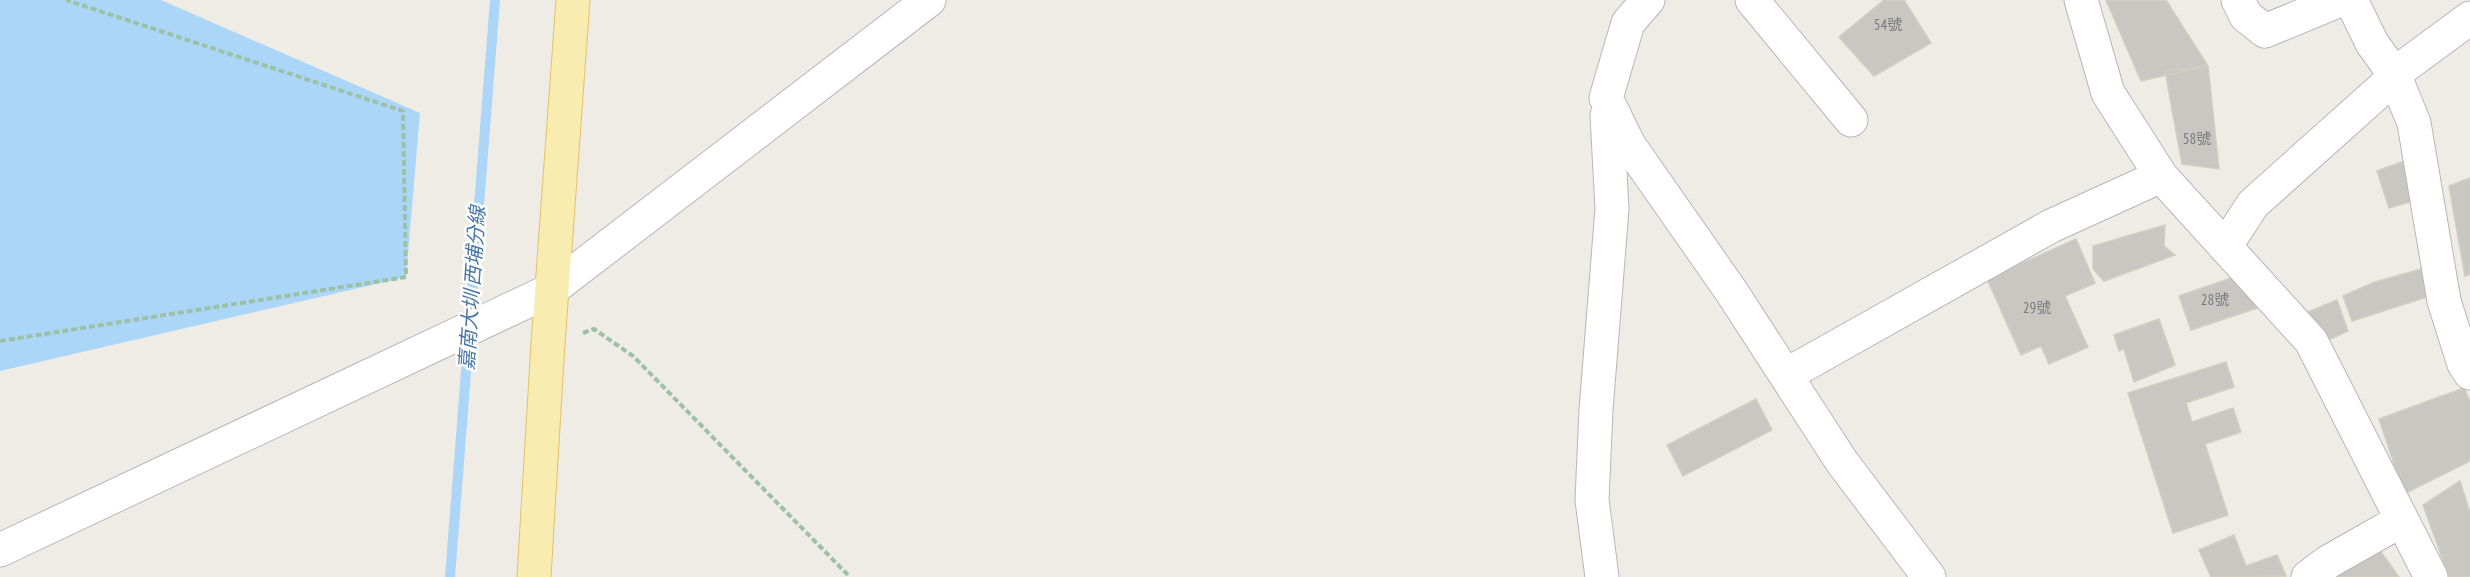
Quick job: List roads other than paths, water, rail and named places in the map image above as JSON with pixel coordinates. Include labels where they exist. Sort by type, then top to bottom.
[{"type":"main road","points":[[534,577],[551,290],[573,0]]},
{"type":"lane","points":[[0,550],[551,290],[929,0]]},
{"type":"lane","points":[[1602,577],[1592,500],[1596,410],[1612,209],[1606,98],[1628,23],[1648,0]]},
{"type":"lane","points":[[1752,0],[1851,120]]},
{"type":"lane","points":[[2080,0],[2108,93],[2161,176],[2311,341],[2431,577]]},
{"type":"lane","points":[[2238,0],[2246,16],[2265,31],[2340,0]]},
{"type":"lane","points":[[2351,0],[2372,43],[2394,74],[2415,123],[2444,301],[2464,364],[2470,373]]},
{"type":"lane","points":[[2225,247],[2253,204],[2386,85],[2394,74],[2470,18]]},
{"type":"lane","points":[[1606,98],[1629,145],[1731,291],[1842,462],[1929,577]]},
{"type":"lane","points":[[1786,375],[2051,226],[2161,176]]},
{"type":"lane","points":[[2308,577],[2328,562],[2402,520]]},
{"type":"water","points":[[0,0],[161,0],[420,113],[406,277],[0,371]]},
{"type":"waterway","name":"嘉南大圳 西埔分線","points":[[450,577],[495,0]]}]
